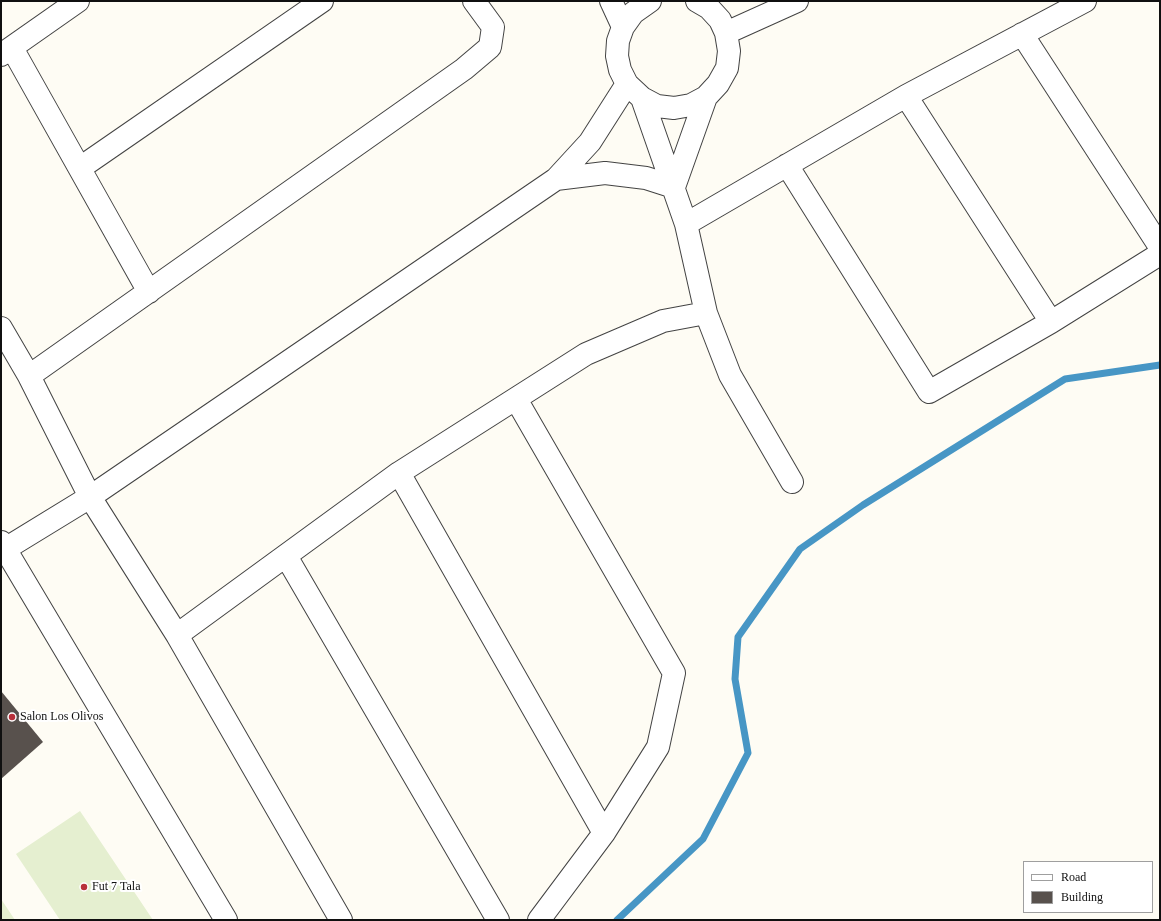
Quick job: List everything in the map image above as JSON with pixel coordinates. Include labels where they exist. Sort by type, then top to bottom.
[{"type":"street","points":[[78,1],[6,51],[80,168],[149,292]]},
{"type":"street","points":[[80,168],[322,1]]},
{"type":"street","points":[[29,376],[458,74],[490,47],[493,27],[474,1]]},
{"type":"street","points":[[611,1],[623,27]]},
{"type":"street","points":[[650,1],[633,13],[623,27],[618,41],[617,56],[620,70],[635,91],[674,187],[686,224],[706,313],[730,375],[792,482]]},
{"type":"street","points":[[635,91],[657,106],[674,108],[691,105],[706,97],[718,84],[727,68],[729,51],[726,33],[720,20],[709,8],[697,1]]},
{"type":"street","points":[[726,33],[795,1]]},
{"type":"street","points":[[686,224],[906,96],[1085,1]]},
{"type":"street","points":[[1022,34],[1160,247]]},
{"type":"street","points":[[226,920],[3,545],[90,496],[556,179],[635,91]]},
{"type":"street","points":[[906,96],[1051,322]]},
{"type":"street","points":[[674,187],[706,97]]},
{"type":"street","points":[[787,165],[928,392],[1051,322],[1160,254]]},
{"type":"street","points":[[556,179],[605,173],[646,178],[674,187]]},
{"type":"street","points":[[177,636],[399,474],[586,354],[663,321],[706,313]]},
{"type":"street","points":[[1,328],[29,376],[90,496],[177,636],[340,920]]},
{"type":"street","points":[[516,399],[674,673],[658,747],[604,833],[539,920]]},
{"type":"street","points":[[399,474],[604,833]]},
{"type":"street","points":[[286,556],[498,920]]},
{"type":"green space","name":"Fut 7 Tala","points":[[80,811],[153,920],[60,920],[16,854]]},
{"type":"green space","points":[[1,899],[15,920],[1,920]]},
{"type":"building","name":"Salon Los Olivos","points":[[1,691],[43,742],[1,779]]},
{"type":"waterway","points":[[617,920],[703,839],[748,753],[735,679],[738,637],[800,549],[863,505],[1065,379],[1160,365]]},
{"type":"place","name":"Salon Los Olivos","points":[[12,717]]},
{"type":"place","name":"Fut 7 Tala","points":[[84,887]]}]
